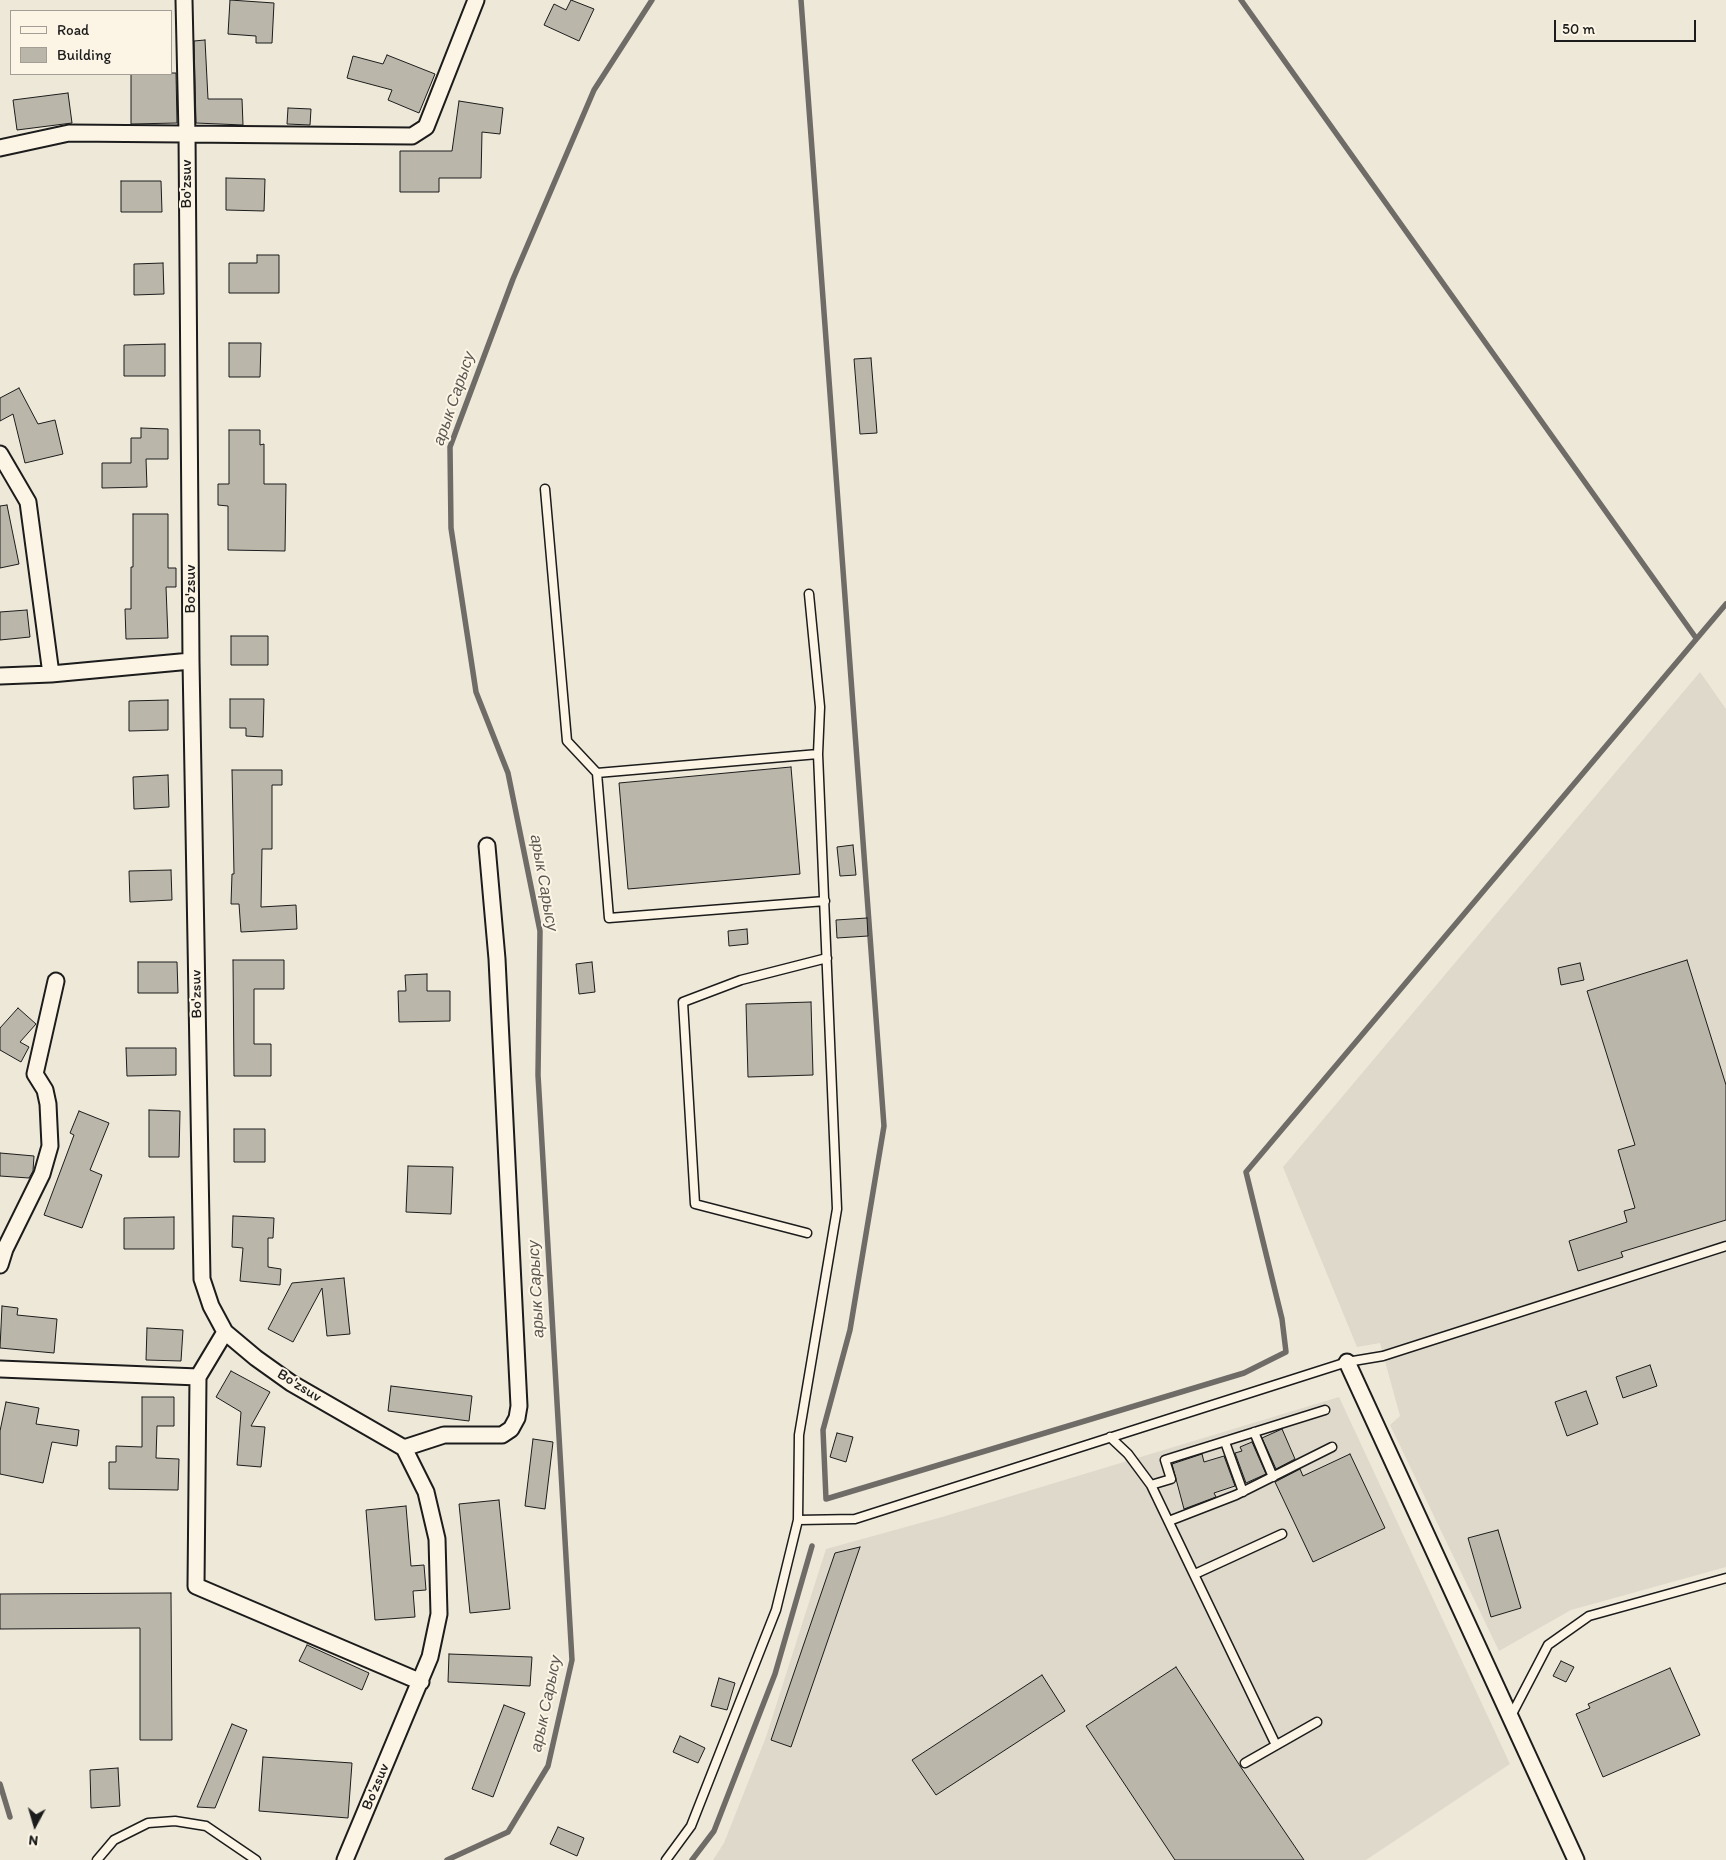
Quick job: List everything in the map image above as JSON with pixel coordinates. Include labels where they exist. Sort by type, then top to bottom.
[{"type":"street","name":"Bo'zsuv","points":[[184,0],[187,134],[191,662],[202,1279],[211,1306],[225,1332],[256,1358],[291,1382],[404,1448],[426,1492],[437,1539],[439,1614],[430,1657],[345,1860]]},
{"type":"street","points":[[0,148],[69,134],[412,136],[426,127],[476,0]]},
{"type":"street","points":[[0,454],[28,502],[51,674]]},
{"type":"street","points":[[0,676],[51,674],[191,662]]},
{"type":"street","points":[[404,1448],[444,1435],[502,1435],[511,1429],[517,1418],[519,1406],[497,958],[487,846]]},
{"type":"street","points":[[0,1264],[5,1249],[42,1174],[50,1146],[48,1104],[45,1090],[35,1074],[56,981]]},
{"type":"street","points":[[225,1332],[198,1377],[196,1586],[421,1682]]},
{"type":"street","points":[[1347,1362],[1576,1860]]},
{"type":"street","points":[[0,1369],[198,1377]]},
{"type":"lane","points":[[545,489],[567,741],[597,772],[609,918],[825,901]]},
{"type":"lane","points":[[666,1860],[691,1826],[776,1610],[798,1520],[799,1435],[838,1209],[818,754],[820,707],[809,594]]},
{"type":"lane","points":[[597,772],[818,754]]},
{"type":"lane","points":[[807,1233],[695,1204],[683,1002],[741,980],[827,958]]},
{"type":"lane","points":[[798,1520],[856,1519],[1347,1362],[1384,1356],[1726,1246]]},
{"type":"lane","points":[[1150,1485],[1171,1480],[1165,1460],[1325,1410]]},
{"type":"lane","points":[[1254,1432],[1273,1477]]},
{"type":"lane","points":[[1110,1437],[1128,1454],[1150,1485],[1276,1745]]},
{"type":"lane","points":[[1225,1442],[1243,1492]]},
{"type":"lane","points":[[1169,1521],[1243,1492],[1332,1447]]},
{"type":"lane","points":[[1194,1574],[1282,1534]]},
{"type":"lane","points":[[1511,1716],[1548,1645],[1589,1616],[1726,1578]]},
{"type":"lane","points":[[1245,1763],[1316,1722]]},
{"type":"lane","points":[[96,1860],[114,1840],[148,1823],[175,1821],[206,1826],[256,1860]]},
{"type":"shaded area","points":[[1700,672],[1726,709],[1726,1567],[1571,1610],[1499,1651],[1390,1425],[1400,1416],[1380,1343],[1357,1347],[1283,1167]]},
{"type":"shaded area","points":[[1339,1397],[1510,1764],[1366,1860],[713,1860],[724,1843],[766,1737],[826,1549],[942,1517]]},
{"type":"building","points":[[230,0],[274,3],[272,43],[256,43],[256,36],[228,34]]},
{"type":"building","points":[[571,0],[594,9],[579,41],[544,25],[554,4],[566,10]]},
{"type":"building","points":[[205,40],[208,99],[242,99],[243,125],[196,123],[194,41]]},
{"type":"building","points":[[387,55],[435,74],[419,113],[388,100],[392,90],[347,78],[353,56],[383,64]]},
{"type":"building","points":[[172,73],[176,73],[177,123],[131,124],[131,75],[172,75]]},
{"type":"building","points":[[68,93],[72,123],[17,130],[13,100]]},
{"type":"building","points":[[459,101],[503,108],[500,134],[482,132],[481,178],[439,178],[439,192],[400,192],[400,151],[452,151]]},
{"type":"building","points":[[288,108],[311,109],[310,125],[287,124]]},
{"type":"building","points":[[226,178],[265,179],[264,211],[226,210]]},
{"type":"building","points":[[121,181],[161,181],[162,212],[121,212]]},
{"type":"building","points":[[257,255],[279,255],[279,293],[229,293],[229,263],[257,263]]},
{"type":"building","points":[[163,263],[164,294],[134,295],[134,264]]},
{"type":"building","points":[[229,343],[261,343],[260,377],[229,377]]},
{"type":"building","points":[[165,344],[165,376],[124,376],[124,345]]},
{"type":"building","points":[[871,358],[877,433],[860,434],[854,359]]},
{"type":"building","points":[[19,388],[38,424],[55,420],[63,454],[25,463],[13,414],[0,421],[0,398]]},
{"type":"building","points":[[141,428],[168,429],[168,459],[146,459],[147,487],[102,488],[102,463],[131,463],[131,438],[141,438]]},
{"type":"building","points":[[229,430],[260,430],[260,445],[264,444],[264,484],[286,484],[285,551],[228,550],[228,506],[218,505],[218,484],[229,484]]},
{"type":"building","points":[[7,505],[19,564],[0,568],[0,506]]},
{"type":"building","points":[[133,514],[168,514],[168,568],[176,568],[176,587],[166,587],[168,638],[126,639],[125,609],[131,609]]},
{"type":"building","points":[[27,610],[30,637],[0,640],[0,612]]},
{"type":"building","points":[[231,636],[268,636],[268,665],[231,665]]},
{"type":"building","points":[[230,699],[264,699],[263,737],[246,736],[246,728],[230,728]]},
{"type":"building","points":[[168,700],[168,730],[129,731],[129,701]]},
{"type":"building","points":[[791,767],[800,874],[628,889],[619,783]]},
{"type":"building","points":[[232,770],[282,770],[282,785],[272,785],[272,849],[262,849],[261,907],[296,905],[297,929],[241,932],[239,904],[231,904],[232,874],[234,874]]},
{"type":"building","points":[[168,775],[169,807],[134,809],[133,777]]},
{"type":"building","points":[[853,845],[856,875],[840,876],[837,847]]},
{"type":"building","points":[[171,870],[172,900],[130,902],[129,871]]},
{"type":"building","points":[[867,918],[868,936],[837,938],[836,920]]},
{"type":"building","points":[[747,929],[748,944],[729,946],[728,931]]},
{"type":"building","points":[[233,960],[284,960],[284,989],[254,989],[254,1044],[271,1044],[271,1076],[234,1076]]},
{"type":"building","points":[[1687,960],[1726,1085],[1726,1220],[1621,1252],[1623,1257],[1578,1271],[1569,1241],[1627,1222],[1624,1211],[1635,1208],[1618,1150],[1635,1145],[1587,991]]},
{"type":"building","points":[[138,962],[177,962],[178,993],[138,993]]},
{"type":"building","points":[[592,962],[595,992],[579,994],[576,964]]},
{"type":"building","points":[[1580,963],[1584,980],[1561,985],[1558,968]]},
{"type":"building","points":[[427,974],[427,991],[450,991],[450,1021],[399,1022],[398,991],[406,991],[405,975]]},
{"type":"building","points":[[811,1002],[813,1075],[748,1077],[746,1004]]},
{"type":"building","points":[[18,1008],[36,1024],[20,1042],[29,1047],[21,1062],[0,1050],[0,1028]]},
{"type":"building","points":[[126,1048],[176,1048],[176,1075],[127,1076]]},
{"type":"building","points":[[149,1110],[180,1111],[179,1157],[149,1157]]},
{"type":"building","points":[[79,1111],[109,1123],[90,1170],[102,1175],[82,1228],[44,1215],[74,1135],[70,1133]]},
{"type":"building","points":[[234,1129],[265,1129],[265,1162],[234,1162]]},
{"type":"building","points":[[0,1153],[34,1156],[33,1171],[29,1178],[0,1176]]},
{"type":"building","points":[[408,1166],[453,1167],[451,1214],[406,1212]]},
{"type":"building","points":[[233,1216],[274,1218],[273,1238],[268,1238],[268,1267],[281,1269],[280,1285],[240,1281],[243,1248],[232,1247]]},
{"type":"building","points":[[174,1217],[174,1249],[124,1249],[124,1218]]},
{"type":"building","points":[[344,1278],[350,1334],[327,1336],[322,1288],[293,1342],[268,1329],[292,1283]]},
{"type":"building","points":[[2,1306],[18,1308],[17,1315],[57,1319],[54,1353],[0,1348]]},
{"type":"building","points":[[147,1328],[183,1330],[181,1361],[146,1360]]},
{"type":"building","points":[[1650,1365],[1657,1386],[1623,1398],[1616,1377]]},
{"type":"building","points":[[231,1371],[270,1392],[251,1426],[265,1427],[261,1467],[237,1465],[241,1412],[216,1397]]},
{"type":"building","points":[[391,1386],[472,1396],[469,1421],[388,1411]]},
{"type":"building","points":[[1586,1391],[1598,1424],[1567,1436],[1555,1402]]},
{"type":"building","points":[[142,1397],[174,1397],[174,1426],[157,1426],[156,1458],[179,1459],[178,1490],[109,1489],[109,1462],[116,1462],[116,1446],[142,1447]]},
{"type":"building","points":[[6,1402],[39,1408],[36,1424],[79,1430],[77,1446],[52,1442],[43,1483],[0,1474],[0,1431]]},
{"type":"building","points":[[1282,1429],[1295,1459],[1276,1469],[1262,1438]]},
{"type":"building","points":[[837,1433],[853,1437],[846,1462],[830,1457]]},
{"type":"building","points":[[533,1439],[553,1442],[545,1509],[525,1506]]},
{"type":"building","points":[[1252,1442],[1266,1474],[1246,1483],[1235,1453],[1242,1451],[1240,1447]]},
{"type":"building","points":[[1202,1454],[1204,1462],[1224,1456],[1235,1486],[1214,1493],[1216,1497],[1184,1509],[1172,1464]]},
{"type":"building","points":[[1350,1454],[1385,1528],[1313,1562],[1275,1482],[1300,1469],[1303,1476]]},
{"type":"building","points":[[499,1500],[510,1609],[470,1613],[459,1504]]},
{"type":"building","points":[[406,1506],[411,1566],[424,1565],[426,1590],[413,1591],[415,1617],[375,1620],[366,1510]]},
{"type":"building","points":[[1498,1530],[1521,1608],[1491,1617],[1468,1538]]},
{"type":"building","points":[[860,1547],[791,1747],[771,1740],[835,1553]]},
{"type":"building","points":[[171,1593],[172,1740],[140,1740],[140,1628],[0,1629],[0,1594]]},
{"type":"building","points":[[307,1645],[369,1673],[362,1690],[299,1661]]},
{"type":"building","points":[[449,1654],[532,1657],[530,1686],[448,1682]]},
{"type":"building","points":[[1561,1661],[1574,1667],[1566,1682],[1553,1676]]},
{"type":"building","points":[[1176,1667],[1304,1860],[1175,1860],[1086,1726]]},
{"type":"building","points":[[1670,1668],[1700,1735],[1603,1777],[1576,1714],[1590,1708],[1588,1704]]},
{"type":"building","points":[[1042,1675],[1065,1711],[936,1795],[912,1760]]},
{"type":"building","points":[[719,1678],[735,1683],[727,1710],[711,1706]]},
{"type":"building","points":[[504,1705],[525,1713],[493,1797],[472,1789]]},
{"type":"building","points":[[232,1724],[247,1730],[215,1808],[197,1807]]},
{"type":"building","points":[[680,1736],[705,1748],[698,1763],[673,1752]]},
{"type":"building","points":[[263,1757],[352,1763],[348,1818],[259,1811]]},
{"type":"building","points":[[118,1768],[120,1806],[91,1808],[90,1770]]},
{"type":"building","points":[[558,1827],[584,1838],[577,1856],[550,1844]]},
{"type":"waterway","name":"арык Сарысу","points":[[447,1860],[508,1832],[548,1766],[572,1660],[538,1075],[540,931],[508,773],[476,692],[451,528],[450,447],[513,279],[594,90],[652,0]]},
{"type":"waterway","points":[[801,0],[884,1126],[850,1330],[823,1430],[826,1499],[1244,1373],[1286,1352],[1282,1319],[1246,1172],[1726,604]]},
{"type":"waterway","points":[[1241,0],[1696,638]]},
{"type":"waterway","points":[[692,1860],[714,1831],[775,1674],[812,1546]]},
{"type":"waterway","points":[[0,1784],[10,1817]]}]
